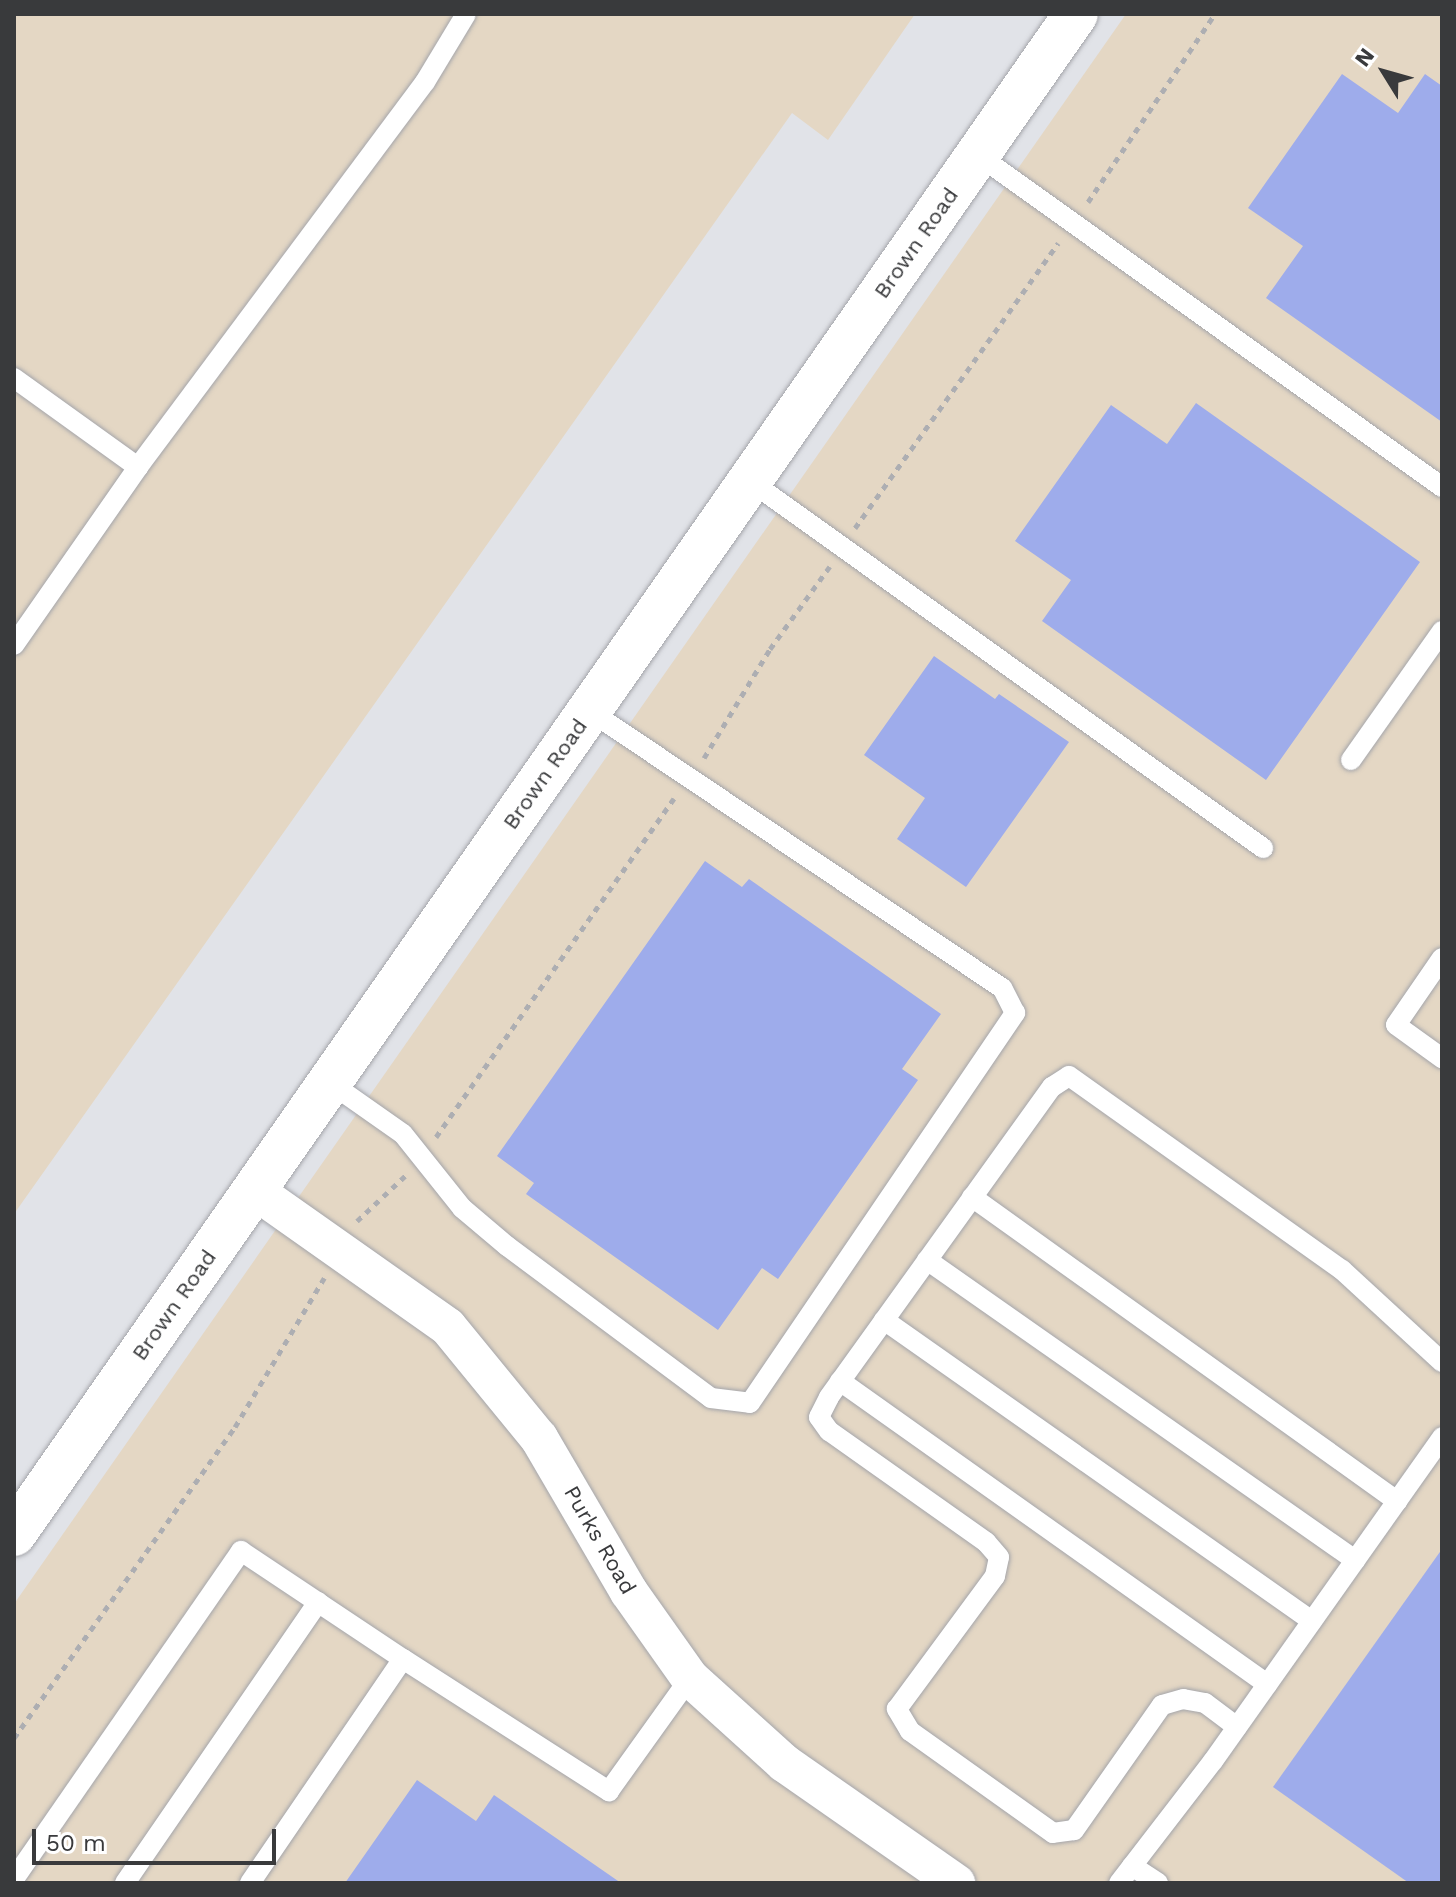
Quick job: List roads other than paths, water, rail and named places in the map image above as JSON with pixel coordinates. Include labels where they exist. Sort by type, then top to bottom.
[{"type":"main road","name":"Brown Road","points":[[14,1534],[1076,14]]},
{"type":"street","name":"Purks Road","points":[[254,1190],[448,1327],[490,1374],[539,1438],[629,1592],[690,1678],[784,1763],[956,1883]]},
{"type":"lane","points":[[14,645],[138,467],[425,82],[466,14]]},
{"type":"lane","points":[[978,155],[1442,487]]},
{"type":"lane","points":[[14,378],[138,467]]},
{"type":"lane","points":[[750,481],[1263,848]]},
{"type":"lane","points":[[1351,760],[1442,631]]},
{"type":"lane","points":[[329,1082],[403,1134],[462,1208],[711,1398],[750,1403],[1015,1013],[1002,988],[589,710]]},
{"type":"lane","points":[[1442,958],[1396,1025],[1442,1058]]},
{"type":"lane","points":[[1237,1727],[1205,1703],[1183,1699],[1162,1705],[1074,1830],[1053,1833],[910,1731],[897,1709],[995,1576],[999,1557],[986,1542],[829,1431],[819,1417],[840,1381],[1052,1087],[1069,1076],[1342,1270],[1442,1362]]},
{"type":"lane","points":[[972,1197],[1397,1501]]},
{"type":"lane","points":[[927,1260],[1355,1560]]},
{"type":"lane","points":[[884,1320],[1312,1621]]},
{"type":"lane","points":[[840,1381],[1267,1684]]},
{"type":"lane","points":[[1119,1883],[1237,1727],[1442,1437]]},
{"type":"lane","points":[[14,1879],[241,1551],[609,1791],[690,1678]]},
{"type":"lane","points":[[125,1883],[318,1602]]},
{"type":"lane","points":[[250,1883],[403,1659]]},
{"type":"lane","points":[[1132,1866],[1158,1883]]}]
